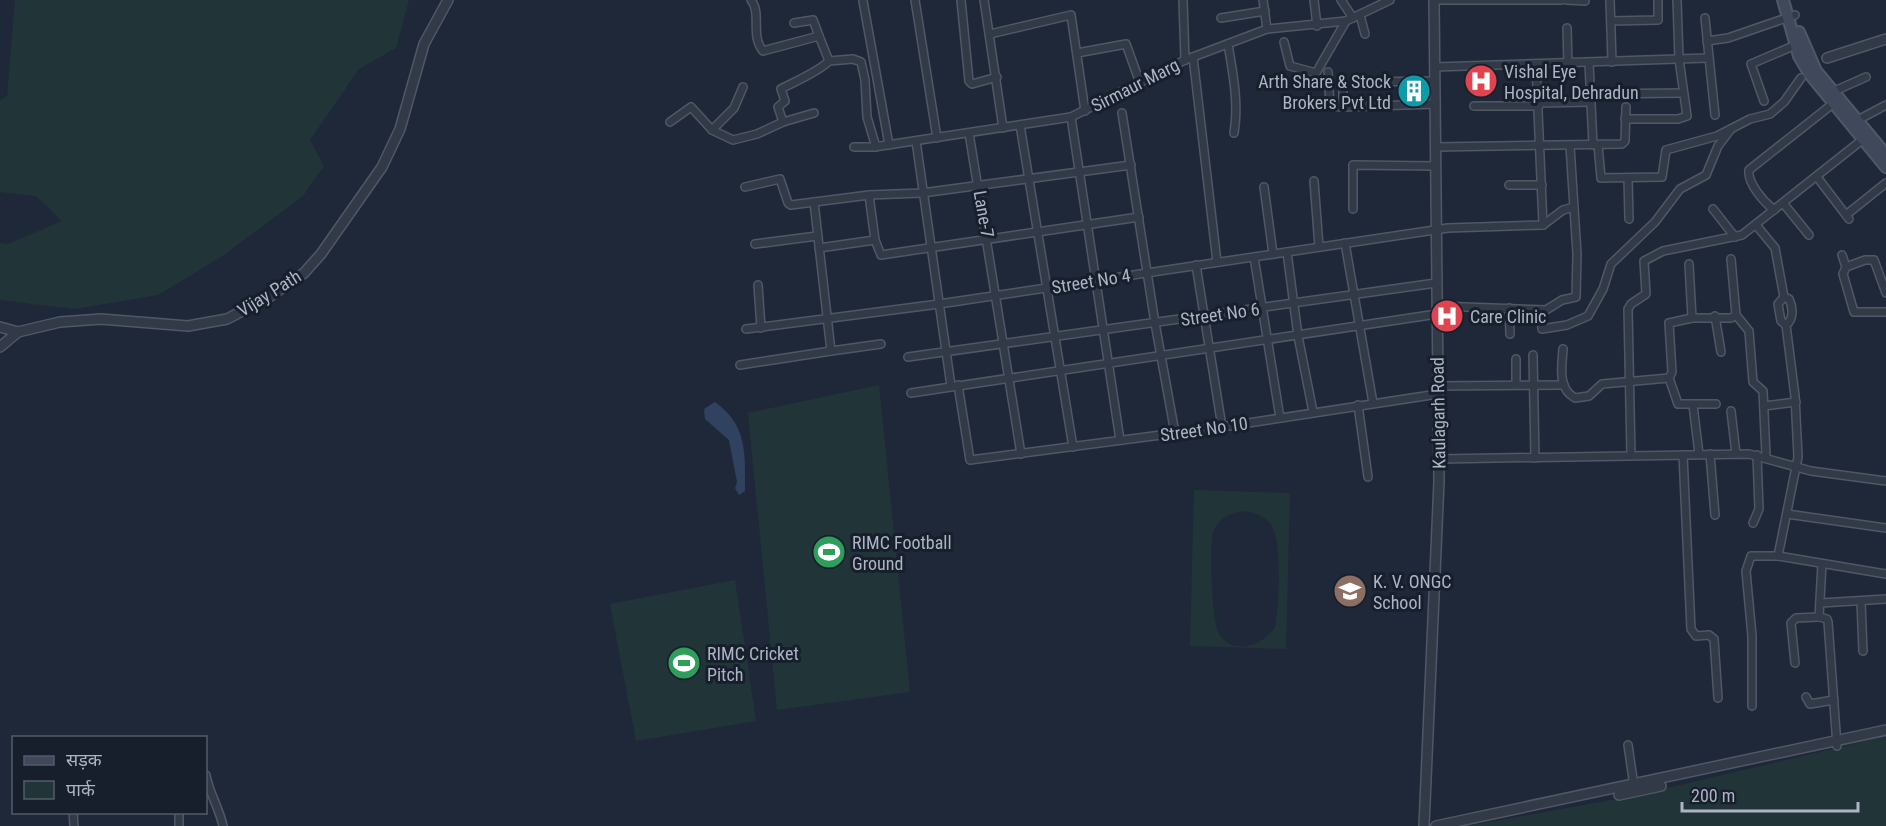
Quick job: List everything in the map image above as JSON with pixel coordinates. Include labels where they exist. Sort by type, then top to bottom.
[{"type":"main road","points":[[1783,0],[1791,16],[1799,43],[1862,140],[1886,167]]},
{"type":"main road","points":[[1790,0],[1791,16]]},
{"type":"main road","points":[[1833,98],[1886,155]]},
{"type":"street","name":"Vijay Path","points":[[0,327],[18,332],[60,322],[91,320],[188,326],[227,319],[268,297],[304,273],[321,254],[382,167],[400,129],[424,44],[447,0]]},
{"type":"street","points":[[750,0],[755,5],[758,42],[763,51],[819,36]]},
{"type":"street","points":[[915,0],[937,138]]},
{"type":"street","points":[[961,0],[969,81],[972,84],[997,77]]},
{"type":"street","points":[[984,0],[1003,128]]},
{"type":"street","points":[[1183,0],[1185,60]]},
{"type":"street","points":[[1263,0],[1267,29]]},
{"type":"street","points":[[1314,0],[1317,26]]},
{"type":"street","points":[[1341,0],[1365,34]]},
{"type":"street","points":[[1434,0],[1562,0]]},
{"type":"street","name":"Kaulagarh Road","points":[[1424,826],[1439,459],[1434,0]]},
{"type":"street","points":[[1567,0],[1585,1]]},
{"type":"street","points":[[1610,0],[1612,62]]},
{"type":"street","points":[[1611,21],[1658,20],[1658,0]]},
{"type":"street","points":[[1625,119],[1685,118],[1687,115],[1679,59],[1677,0]]},
{"type":"street","points":[[863,1],[889,145]]},
{"type":"street","name":"Sirmaur Marg","points":[[854,147],[875,147],[1071,117],[1185,60],[1267,29],[1317,26],[1353,18],[1386,1]]},
{"type":"street","points":[[1221,18],[1265,11]]},
{"type":"street","points":[[990,34],[1070,14],[1085,111]]},
{"type":"street","points":[[1707,41],[1728,38],[1791,16]]},
{"type":"street","points":[[1284,42],[1290,66],[1316,73],[1353,18]]},
{"type":"street","points":[[1705,18],[1715,115]]},
{"type":"street","points":[[794,23],[813,20],[829,62]]},
{"type":"street","points":[[1567,28],[1568,64]]},
{"type":"street","points":[[1824,60],[1886,39]]},
{"type":"street","points":[[1764,101],[1751,64],[1799,43]]},
{"type":"street","points":[[1077,53],[1126,44],[1140,83]]},
{"type":"street","points":[[1228,44],[1235,82],[1234,133]]},
{"type":"street","points":[[1193,57],[1217,262]]},
{"type":"street","points":[[1435,67],[1708,58]]},
{"type":"street","points":[[783,122],[778,107],[785,101],[782,89],[803,76],[819,70],[829,62],[853,59],[861,62],[865,80],[867,117],[875,147]]},
{"type":"street","points":[[1589,63],[1595,145],[1601,178],[1662,177],[1666,150],[1680,148],[1731,129],[1778,108],[1801,78]]},
{"type":"street","points":[[1536,65],[1543,225]]},
{"type":"street","points":[[1328,72],[1330,106],[1436,105]]},
{"type":"street","points":[[1774,210],[1748,175],[1749,170],[1833,98],[1866,77]]},
{"type":"street","points":[[1363,82],[1435,81]]},
{"type":"street","points":[[712,130],[734,108],[743,87]]},
{"type":"street","points":[[1343,90],[1343,107]]},
{"type":"street","points":[[1474,106],[1539,104],[1591,98],[1683,93]]},
{"type":"street","points":[[1856,121],[1886,105]]},
{"type":"street","points":[[670,122],[691,107],[712,130],[736,140],[814,113]]},
{"type":"street","points":[[1436,147],[1570,146],[1624,143],[1626,107]]},
{"type":"street","points":[[1122,113],[1160,355],[1175,433]]},
{"type":"street","points":[[1071,117],[1120,441]]},
{"type":"street","points":[[1020,125],[1073,447]]},
{"type":"street","points":[[1541,310],[1542,329],[1567,326],[1588,316],[1603,289],[1611,264],[1655,222],[1680,189],[1706,175],[1718,147],[1731,129]]},
{"type":"street","name":"Lane-7","points":[[969,133],[1021,454]]},
{"type":"street","points":[[1631,455],[1628,309],[1631,303],[1646,294],[1644,261],[1663,251],[1735,237],[1756,225],[1862,140]]},
{"type":"street","points":[[916,141],[946,352],[955,386]]},
{"type":"street","points":[[911,393],[1108,362],[1298,336],[1437,310],[1550,309],[1577,295],[1570,146]]},
{"type":"street","points":[[745,187],[780,179],[789,204],[869,195],[922,194],[1131,165]]},
{"type":"street","points":[[1353,209],[1353,165],[1436,166]]},
{"type":"street","points":[[1817,177],[1848,217],[1886,183]]},
{"type":"street","points":[[1628,178],[1629,219]]},
{"type":"street","points":[[1314,181],[1319,247]]},
{"type":"street","points":[[1509,185],[1542,185]]},
{"type":"street","points":[[1264,187],[1273,254]]},
{"type":"street","points":[[869,195],[879,255],[1139,217]]},
{"type":"street","points":[[814,202],[831,351]]},
{"type":"street","points":[[1783,203],[1809,235]]},
{"type":"street","points":[[1543,225],[1563,210],[1574,207]]},
{"type":"street","points":[[1713,209],[1735,237]]},
{"type":"street","name":"Street No 4","points":[[746,329],[939,304],[1436,230],[1543,225]]},
{"type":"street","points":[[1756,225],[1775,248],[1784,297]]},
{"type":"street","points":[[755,244],[817,236]]},
{"type":"street","points":[[819,248],[875,240]]},
{"type":"street","points":[[1345,243],[1373,403]]},
{"type":"street","points":[[1287,252],[1298,336],[1313,412]]},
{"type":"street","points":[[1842,255],[1846,267],[1843,274],[1854,312],[1886,312]]},
{"type":"street","points":[[1254,257],[1280,418]]},
{"type":"street","points":[[1731,259],[1736,315],[1749,331],[1752,378],[1755,385],[1762,388],[1764,406],[1759,509],[1753,523]]},
{"type":"street","points":[[1846,267],[1859,261],[1874,260],[1886,293]]},
{"type":"street","points":[[1689,264],[1692,318]]},
{"type":"street","points":[[1196,266],[1221,427]]},
{"type":"street","name":"Street No 6","points":[[908,357],[1436,283]]},
{"type":"street","points":[[758,285],[761,328]]},
{"type":"street","points":[[1784,297],[1789,299],[1792,305],[1792,317],[1786,325]]},
{"type":"street","points":[[1778,556],[1796,467],[1796,402],[1786,325],[1781,321],[1778,304],[1784,297]]},
{"type":"street","points":[[1509,308],[1510,334]]},
{"type":"street","points":[[1716,404],[1678,404],[1669,378],[1672,372],[1669,323],[1715,316],[1731,318],[1736,315]]},
{"type":"street","points":[[1715,316],[1721,351]]},
{"type":"street","points":[[0,347],[18,332]]},
{"type":"street","points":[[740,365],[881,344]]},
{"type":"street","points":[[1563,349],[1564,385],[1572,397],[1589,396],[1602,384],[1669,378]]},
{"type":"street","points":[[1533,355],[1535,458]]},
{"type":"street","points":[[1516,359],[1516,385]]},
{"type":"street","name":"Street No 10","points":[[955,386],[970,460],[1221,427],[1373,403],[1438,390],[1516,385],[1564,385]]},
{"type":"street","points":[[1764,406],[1796,402]]},
{"type":"street","points":[[1358,405],[1368,477]]},
{"type":"street","points":[[1693,405],[1699,454]]},
{"type":"street","points":[[1731,411],[1736,454]]},
{"type":"street","points":[[1710,454],[1715,515]]},
{"type":"street","points":[[1683,455],[1691,629],[1695,636],[1709,635],[1714,639],[1718,698]]},
{"type":"street","points":[[1439,459],[1761,455],[1796,467],[1886,481]]},
{"type":"street","points":[[1787,514],[1886,528]]},
{"type":"street","points":[[1752,706],[1747,562],[1754,555],[1778,556],[1886,574]]},
{"type":"street","points":[[1819,617],[1822,564]]},
{"type":"street","points":[[1821,603],[1886,599]]},
{"type":"street","points":[[1861,602],[1863,651]]},
{"type":"street","points":[[1795,663],[1791,628],[1793,619],[1819,617],[1827,619],[1837,744]]},
{"type":"street","points":[[1806,697],[1810,704],[1834,700]]},
{"type":"street","points":[[1457,826],[1634,792],[1837,744],[1886,730]]},
{"type":"street","points":[[1436,826],[1886,736]]},
{"type":"street","points":[[1628,745],[1634,786]]},
{"type":"street","points":[[207,781],[209,792],[219,808],[223,826]]},
{"type":"green space","points":[[15,0],[409,0],[396,48],[359,69],[310,140],[324,166],[303,196],[221,257],[158,295],[74,309],[0,300],[0,243],[8,244],[62,221],[36,196],[0,192],[0,100],[7,96]]},
{"type":"green space","name":"RIMC Football Ground","points":[[879,385],[910,692],[777,710],[748,413]]},
{"type":"green space","points":[[1194,490],[1290,493],[1286,649],[1190,646]],"holes":[[[1244,511],[1258,514],[1270,523],[1274,531],[1279,573],[1278,604],[1275,627],[1270,634],[1256,644],[1239,646],[1224,640],[1218,632],[1213,597],[1211,549],[1214,530],[1219,522],[1230,514]]]},
{"type":"green space","name":"RIMC Cricket Pitch","points":[[735,580],[756,721],[636,741],[610,604]]},
{"type":"green space","points":[[1883,737],[1886,740],[1886,826],[1467,826],[1634,796]]},
{"type":"water","points":[[715,402],[734,421],[742,442],[745,491],[739,495],[735,488],[737,482],[729,440],[705,419],[704,409]]},
{"type":"place","name":"Vishal Eye Hospital, Dehradun","points":[[1481,81]]},
{"type":"place","name":"Arth Share & Stock Brokers Pvt Ltd","points":[[1414,91]]},
{"type":"place","name":"Care Clinic","points":[[1447,316]]},
{"type":"place","name":"RIMC Football Ground","points":[[829,552]]},
{"type":"place","name":"K. V. ONGC School","points":[[1350,591]]},
{"type":"place","name":"RIMC Cricket Pitch","points":[[684,663]]}]
